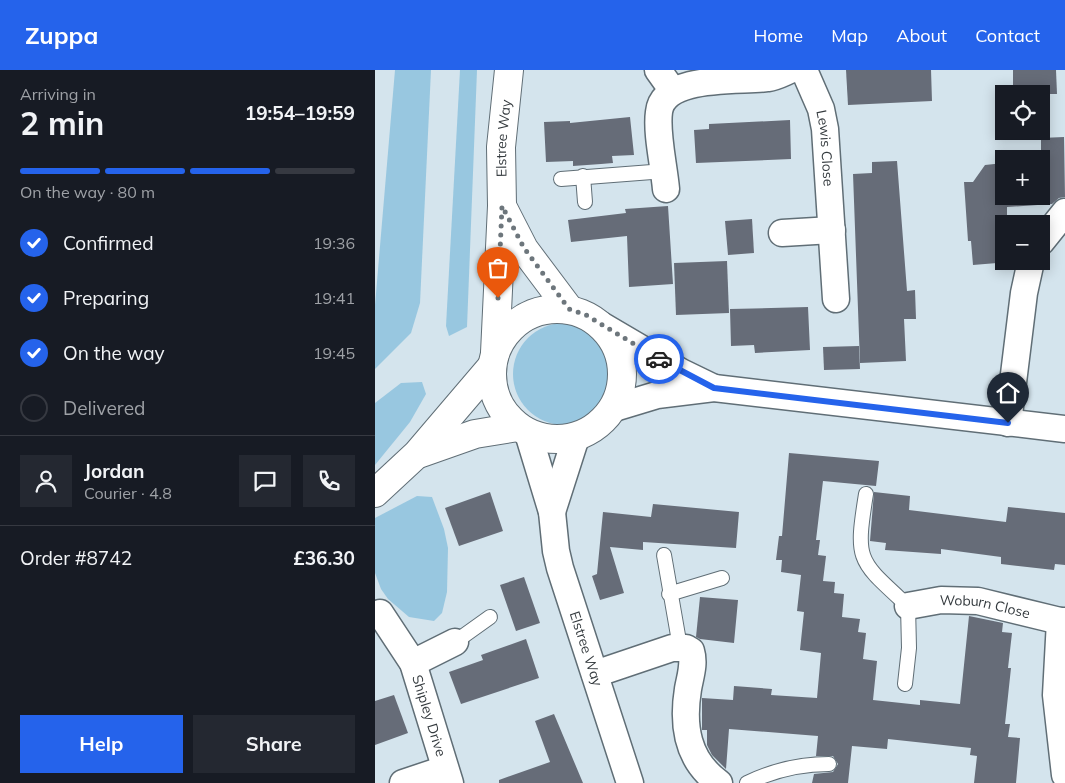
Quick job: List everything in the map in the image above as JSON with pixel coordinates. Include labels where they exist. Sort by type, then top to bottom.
[{"type":"main road","name":"Elstree Way","points":[[493,360],[502,206],[501,147],[509,70]]},
{"type":"main road","name":"Elstree Way","points":[[502,206],[524,248],[569,309]]},
{"type":"main road","points":[[375,492],[417,454],[493,360],[503,338],[515,324],[531,314],[550,309],[569,309],[586,315],[601,325],[613,339],[621,356],[622,383],[614,408],[604,421],[591,431],[577,437],[552,440],[523,430],[505,415],[497,400],[492,383],[493,360]]},
{"type":"main road","points":[[417,454],[475,434],[523,430]]},
{"type":"street","points":[[657,70],[673,91]]},
{"type":"street","points":[[665,180],[659,112],[666,97],[673,91],[699,83],[772,77],[790,70]]},
{"type":"street","name":"Lewis Close","points":[[804,70],[821,109],[825,129],[836,299]]},
{"type":"street","points":[[1050,231],[1065,212]]},
{"type":"street","points":[[782,233],[832,230]]},
{"type":"street","points":[[1008,423],[1024,293],[1029,270]]},
{"type":"street","points":[[601,325],[681,372],[714,388]]},
{"type":"street","points":[[614,408],[664,394],[714,388],[1065,429]]},
{"type":"street","name":"Elstree Way","points":[[523,430],[553,512],[556,551],[560,568],[630,783]]},
{"type":"street","name":"Elstree Way","points":[[553,512],[577,437]]},
{"type":"street","name":"Woburn Close","points":[[908,606],[941,600],[978,601],[1062,621]]},
{"type":"street","name":"Shipley Drive","points":[[380,613],[413,663],[447,776],[403,783]]},
{"type":"street","points":[[1062,621],[1056,695],[1065,775]]},
{"type":"street","name":"Shipley Drive","points":[[413,663],[455,642]]},
{"type":"street","points":[[595,674],[679,648],[691,651],[693,663],[687,698],[685,730],[695,754],[703,767],[719,783]]},
{"type":"lane","points":[[583,176],[585,202]]},
{"type":"lane","points":[[561,179],[583,176],[665,180]]},
{"type":"lane","points":[[866,494],[860,534],[863,558],[871,572],[908,606],[909,648],[905,684]]},
{"type":"lane","points":[[664,555],[679,648]]},
{"type":"lane","points":[[669,594],[722,578]]},
{"type":"lane","name":"Shipley Drive","points":[[455,642],[490,617]]},
{"type":"lane","points":[[747,783],[776,772],[802,766],[829,764]]},
{"type":"shaded area","points":[[395,70],[431,70],[420,303],[411,333],[375,369],[375,305]]},
{"type":"shaded area","points":[[460,70],[477,70],[467,327],[449,336],[446,326]]},
{"type":"shaded area","points":[[564,323],[574,324],[593,331],[607,345],[614,364],[614,384],[607,403],[593,417],[574,424],[564,425],[554,424],[535,417],[521,403],[514,384],[513,374],[514,364],[521,345],[535,331],[554,324]]},
{"type":"shaded area","points":[[422,382],[426,394],[410,422],[375,465],[375,403],[401,383]]},
{"type":"shaded area","points":[[417,496],[432,497],[444,529],[448,548],[447,592],[442,613],[434,621],[409,617],[388,599],[381,589],[375,573],[375,518]]},
{"type":"building","points":[[846,70],[931,70],[932,101],[848,105]]},
{"type":"building","points":[[1013,70],[1056,70],[1057,94],[1050,94],[1050,85],[1013,85]]},
{"type":"building","points":[[630,117],[634,155],[612,156],[613,163],[601,164],[573,166],[573,161],[546,162],[544,122],[570,121],[570,123]]},
{"type":"building","points":[[790,120],[791,159],[696,163],[694,130],[709,129],[709,124]]},
{"type":"building","points":[[1064,137],[1065,197],[1059,198],[1050,204],[1050,150],[1041,150],[1041,140],[1050,140],[1050,138]]},
{"type":"building","points":[[897,161],[907,291],[915,290],[916,319],[904,319],[906,361],[860,363],[853,174],[872,173],[872,162]]},
{"type":"building","points":[[995,164],[995,205],[1037,205],[1007,207],[1007,215],[995,215],[995,263],[973,265],[971,241],[968,241],[964,182],[973,182],[985,165]]},
{"type":"building","points":[[668,206],[673,284],[629,287],[627,236],[571,242],[568,220],[626,213],[625,209]]},
{"type":"building","points":[[752,219],[754,253],[728,255],[725,221]]},
{"type":"building","points":[[727,261],[729,313],[676,315],[674,263]]},
{"type":"building","points":[[808,307],[810,350],[755,353],[754,345],[731,346],[730,309]]},
{"type":"building","points":[[859,346],[860,369],[824,370],[823,347]]},
{"type":"building","points":[[789,453],[879,461],[876,486],[823,481],[816,540],[820,540],[818,555],[826,556],[823,581],[835,582],[834,593],[844,594],[842,617],[860,619],[858,632],[866,633],[863,659],[877,661],[873,700],[920,705],[920,700],[960,704],[969,616],[1003,623],[1002,632],[1012,633],[1008,668],[1011,668],[1005,724],[1010,724],[1008,737],[1020,738],[1016,783],[974,783],[977,756],[970,755],[971,748],[888,739],[887,749],[852,746],[848,783],[812,783],[814,774],[833,772],[838,764],[833,756],[816,756],[818,736],[729,729],[726,769],[712,755],[707,745],[707,730],[702,730],[702,698],[733,700],[734,686],[772,689],[771,695],[817,698],[821,653],[800,650],[804,612],[797,611],[801,575],[781,572],[782,560],[776,560],[779,536],[782,536]]},
{"type":"building","points":[[490,492],[503,531],[459,546],[445,508]]},
{"type":"building","points":[[874,492],[910,496],[909,510],[1006,522],[1008,507],[1065,513],[1065,565],[1055,564],[1054,570],[1001,564],[1001,557],[941,549],[941,554],[885,550],[886,543],[870,541]]},
{"type":"building","points":[[653,504],[739,512],[736,548],[643,542],[643,550],[610,547],[624,593],[600,600],[592,576],[597,574],[603,512],[651,517]]},
{"type":"building","points":[[524,577],[540,623],[516,631],[500,585]]},
{"type":"building","points":[[700,597],[738,600],[734,643],[696,637]]},
{"type":"building","points":[[526,639],[539,678],[461,704],[449,672],[483,660],[481,655]]},
{"type":"building","points":[[394,695],[408,733],[375,745],[375,701]]},
{"type":"building","points":[[554,714],[583,783],[499,783],[499,780],[550,762],[535,721]]},
{"type":"way so far","points":[[498,298],[499,238],[502,206],[524,248],[569,309],[586,315],[659,359]]},
{"type":"route","points":[[659,359],[714,388],[1008,423]]}]
